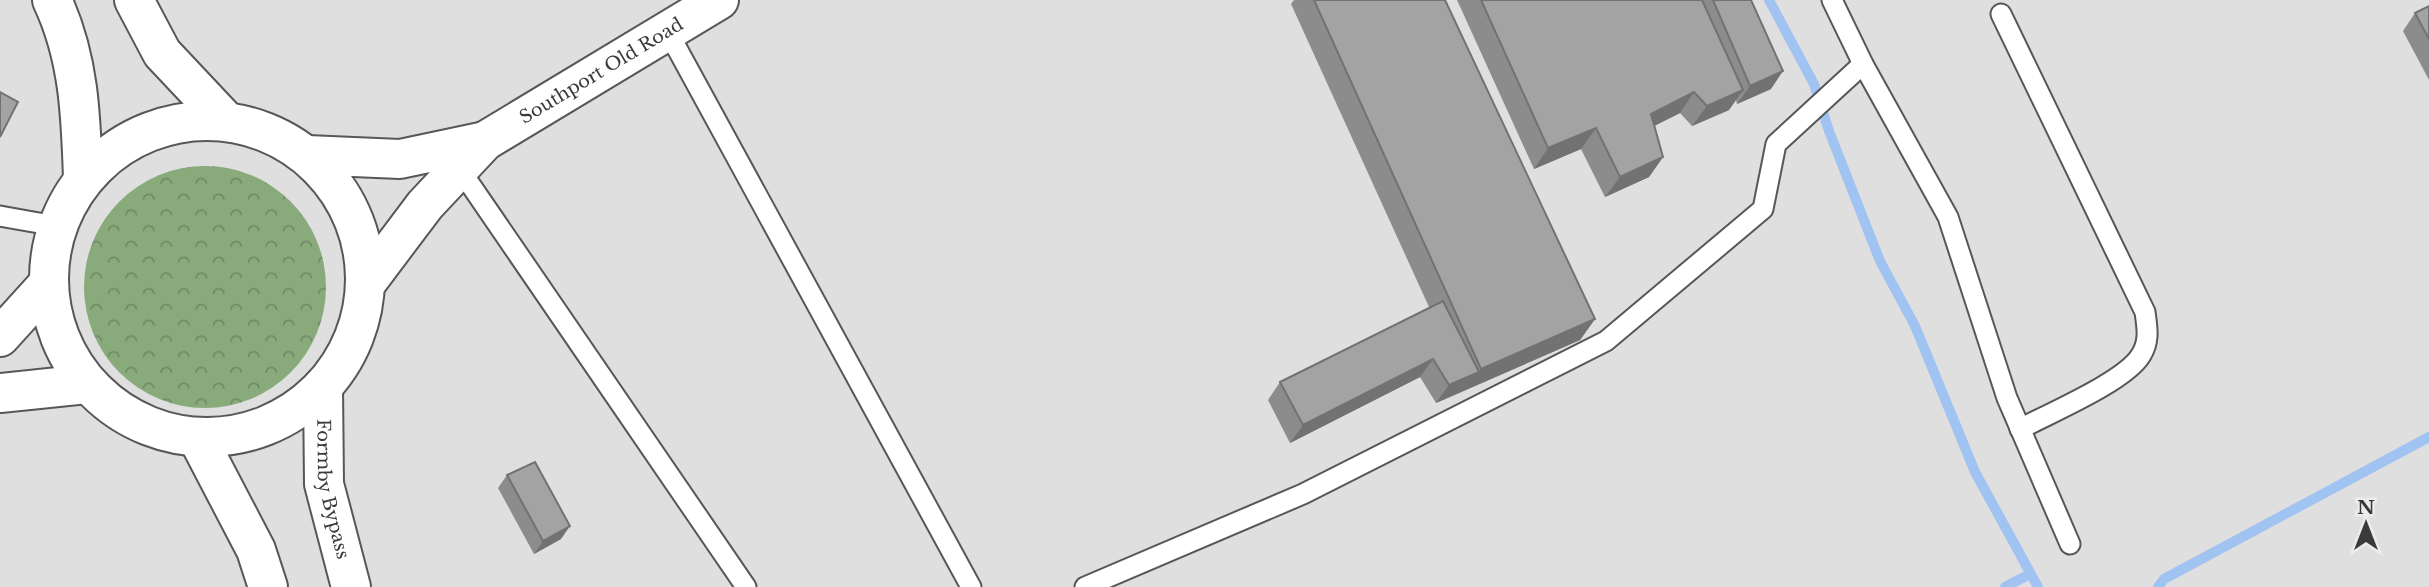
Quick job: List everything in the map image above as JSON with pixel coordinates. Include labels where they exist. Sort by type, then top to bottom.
[{"type":"main road","points":[[52,0],[68,33],[80,99],[83,178]]},
{"type":"main road","points":[[134,0],[162,54],[225,120]]},
{"type":"main road","name":"Southport Old Road","points":[[485,141],[719,0]]},
{"type":"main road","points":[[225,120],[269,132],[307,155],[340,190],[360,234],[367,282],[361,321],[346,357],[323,388],[286,417],[243,434],[197,438],[156,430],[118,411],[87,384],[59,337],[48,284],[49,254],[57,226],[83,178],[123,144],[173,123],[225,120]]},
{"type":"main road","points":[[307,155],[400,159],[485,141]]},
{"type":"main road","points":[[367,282],[425,205],[485,141]]},
{"type":"main road","points":[[0,337],[48,284]]},
{"type":"main road","points":[[0,393],[87,384]]},
{"type":"main road","name":"Formby Bypass","points":[[323,388],[324,484],[351,587]]},
{"type":"main road","points":[[197,438],[256,550],[268,587]]},
{"type":"lane","points":[[1832,0],[1863,64],[1948,217],[2007,398],[2070,544]]},
{"type":"lane","points":[[2001,14],[2145,312],[2148,334],[2142,354],[2129,371],[2020,429]]},
{"type":"lane","points":[[668,32],[971,587]]},
{"type":"lane","points":[[1085,587],[1303,494],[1606,341],[1763,209],[1776,144],[1863,64]]},
{"type":"lane","points":[[459,169],[746,587]]},
{"type":"lane","points":[[0,216],[57,226]]},
{"type":"green space","points":[[205,166],[229,169],[262,181],[282,194],[298,210],[311,230],[320,252],[326,287],[323,311],[311,344],[298,364],[282,380],[262,393],[240,402],[205,408],[181,405],[148,393],[128,380],[112,364],[99,344],[90,322],[84,287],[87,263],[99,230],[112,210],[128,194],[148,181],[170,172]]},
{"type":"building","points":[[1314,0],[1445,0],[1595,319],[1481,369]]},
{"type":"building","points":[[1481,0],[1702,0],[1743,90],[1707,106],[1694,92],[1651,114],[1663,157],[1620,177],[1596,128],[1548,148]]},
{"type":"building","points":[[1713,0],[1751,0],[1783,71],[1750,86]]},
{"type":"building","points":[[2429,6],[2429,39],[2415,13]]},
{"type":"building","points":[[0,92],[18,102],[0,137]]},
{"type":"building","points":[[1443,301],[1479,372],[1449,385],[1433,359],[1303,425],[1280,382]]},
{"type":"building","points":[[535,462],[570,526],[543,541],[507,475]]},
{"type":"waterway","points":[[1769,0],[1814,84],[1829,131],[1880,261],[1915,326],[1975,472],[2038,587]]},
{"type":"waterway","points":[[2158,587],[2164,579],[2429,437]]},
{"type":"waterway","points":[[2005,587],[2030,574]]}]
